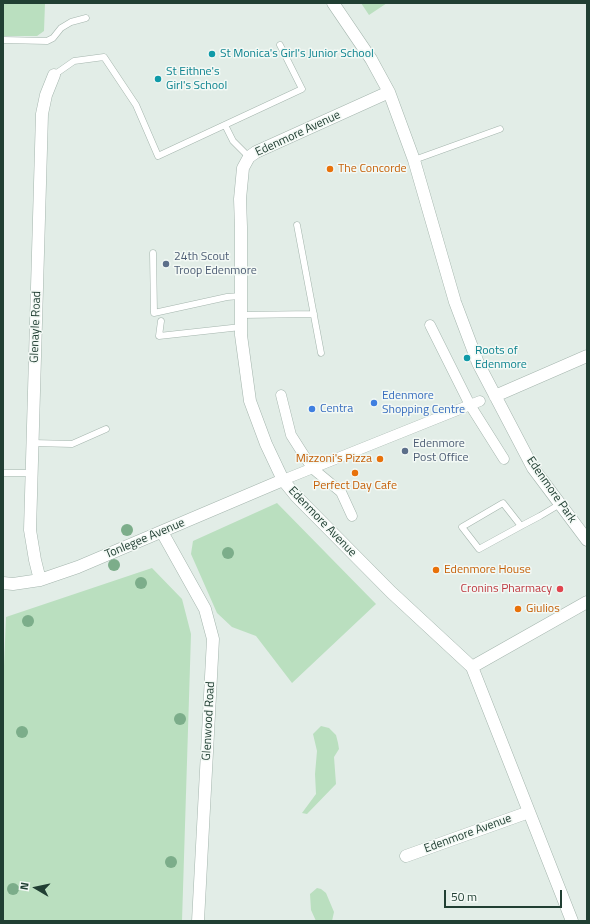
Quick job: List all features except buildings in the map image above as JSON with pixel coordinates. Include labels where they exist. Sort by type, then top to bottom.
[{"type":"street","name":"Edenmore Park","points":[[334,3],[371,59],[389,92],[414,160],[455,302],[478,363],[533,468],[587,540]]},
{"type":"street","name":"Glenayle Road","points":[[40,580],[30,530],[42,114],[46,95],[54,75]]},
{"type":"street","name":"Edenmore Avenue","points":[[389,92],[256,152],[249,158],[242,168],[240,199],[240,315],[250,401],[266,444],[283,480],[296,496],[391,592],[472,667],[572,921]]},
{"type":"street","points":[[430,325],[470,405],[504,459]]},
{"type":"street","points":[[495,396],[587,356]]},
{"type":"street","points":[[281,394],[291,434],[312,468],[341,492],[352,516]]},
{"type":"street","points":[[283,480],[480,401]]},
{"type":"street","name":"Tonlegee Avenue","points":[[3,584],[40,580],[78,567],[283,480]]},
{"type":"street","name":"Glenwood Road","points":[[162,532],[205,609],[213,639],[198,921]]},
{"type":"street","points":[[472,667],[587,602]]},
{"type":"street","name":"Edenmore Avenue","points":[[406,856],[529,812]]},
{"type":"lane","points":[[3,40],[47,41],[53,38],[61,28],[70,22],[86,18]]},
{"type":"lane","points":[[54,75],[74,61],[104,57],[136,105],[158,156],[302,88],[280,45]]},
{"type":"lane","points":[[225,125],[233,141],[249,158]]},
{"type":"lane","points":[[414,160],[500,128]]},
{"type":"lane","points":[[297,225],[321,353]]},
{"type":"lane","points":[[153,253],[154,313],[227,297],[240,296]]},
{"type":"lane","points":[[240,315],[314,314]]},
{"type":"lane","points":[[161,322],[159,336],[241,328]]},
{"type":"lane","points":[[33,443],[72,444],[106,429]]},
{"type":"lane","points":[[3,473],[32,473]]},
{"type":"lane","points":[[521,526],[503,503],[462,527],[479,548],[521,526],[560,504]]},
{"type":"green space","points":[[3,3],[45,3],[44,31],[37,36],[3,36]]},
{"type":"green space","points":[[361,3],[387,3],[369,15]]},
{"type":"green space","points":[[277,503],[376,604],[292,683],[256,636],[232,627],[217,613],[191,554],[193,541]]},
{"type":"green space","points":[[152,568],[182,599],[191,634],[182,921],[3,921],[3,690],[6,617]]},
{"type":"green space","points":[[321,726],[329,728],[336,735],[339,749],[334,757],[336,784],[307,814],[302,813],[316,794],[315,774],[317,751],[313,734]]},
{"type":"green space","points":[[317,888],[326,893],[334,912],[332,921],[316,921],[311,910],[310,894]]},
{"type":"place","name":"St Monica's Girl's Junior School","points":[[212,54]]},
{"type":"place","name":"St Eithne's Girl's School","points":[[158,79]]},
{"type":"place","name":"The Concorde","points":[[330,169]]},
{"type":"place","name":"24th Scout Troop Edenmore","points":[[166,264]]},
{"type":"place","name":"Roots of Edenmore","points":[[467,358]]},
{"type":"place","name":"Edenmore Shopping Centre","points":[[374,403]]},
{"type":"place","name":"Centra","points":[[312,409]]},
{"type":"place","name":"Edenmore Post Office","points":[[405,451]]},
{"type":"place","name":"Mizzoni's Pizza","points":[[380,459]]},
{"type":"place","name":"Perfect Day Cafe","points":[[355,473]]},
{"type":"place","name":"Edenmore House","points":[[436,570]]},
{"type":"place","name":"Cronins Pharmacy","points":[[560,589]]},
{"type":"place","name":"Giulios","points":[[518,609]]}]
